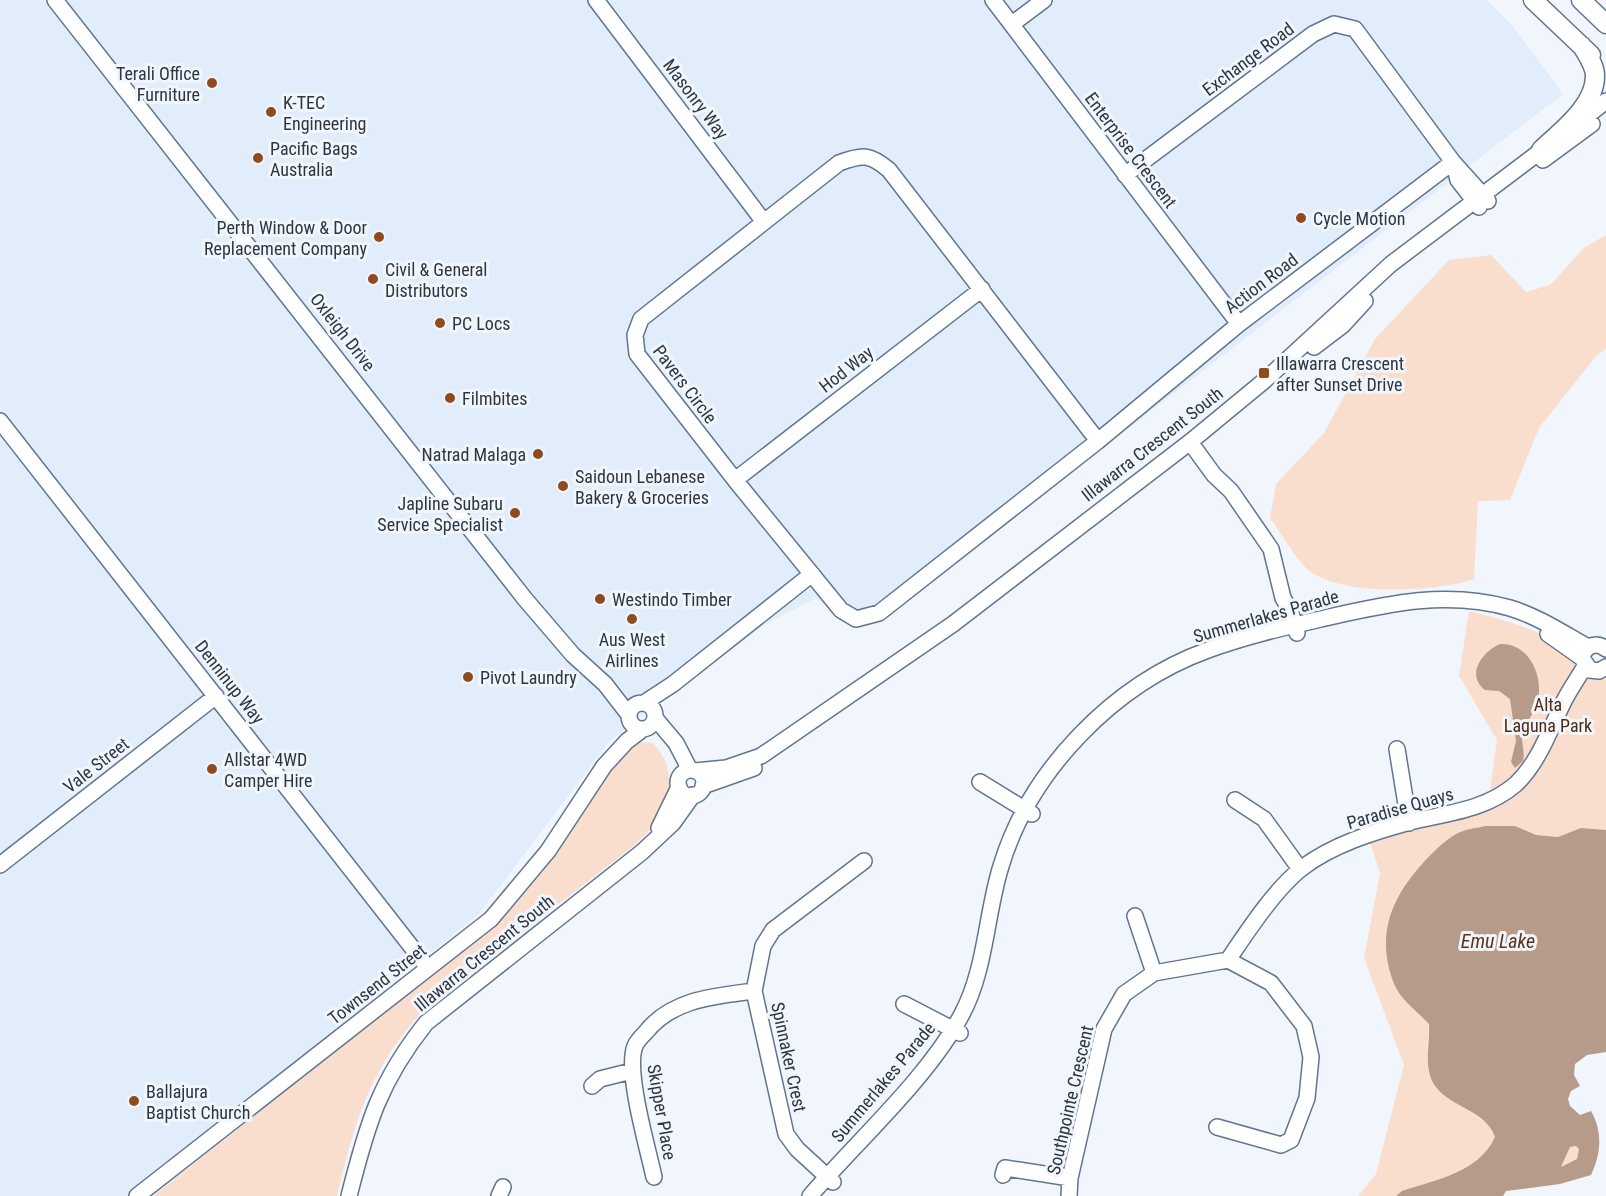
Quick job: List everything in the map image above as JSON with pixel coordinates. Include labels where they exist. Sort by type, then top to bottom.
[{"type":"main road","points":[[1533,0],[1606,69]]},
{"type":"main road","points":[[1581,0],[1606,24]]},
{"type":"main road","points":[[1541,150],[1583,108],[1593,92],[1594,69],[1582,46]]},
{"type":"street","name":"Oxleigh Drive","points":[[55,0],[525,599],[573,655],[635,710]]},
{"type":"street","name":"Masonry Way","points":[[596,0],[764,222]]},
{"type":"street","name":"Enterprise Crescent","points":[[993,0],[1239,324]]},
{"type":"street","points":[[1012,24],[1044,0]]},
{"type":"street","name":"Exchange Road","points":[[1125,175],[1313,34],[1334,24],[1354,29],[1481,201]]},
{"type":"street","name":"Illawarra Crescent South","points":[[349,1196],[364,1137],[378,1096],[408,1045],[426,1023],[636,858],[673,823],[698,791],[738,775],[777,755],[960,629],[1343,325],[1369,296],[1541,150],[1606,101]]},
{"type":"street","name":"Illawarra Crescent South","points":[[1481,201],[1606,113]]},
{"type":"street","name":"Pavers Circle","points":[[855,157],[873,157],[889,170],[982,290],[1098,441],[879,613],[856,619],[841,610],[735,480],[637,354],[635,335],[641,319],[839,163],[855,157]]},
{"type":"street","name":"Action Road","points":[[1098,441],[1239,324],[1453,162]]},
{"type":"street","name":"Hod Way","points":[[735,480],[982,290]]},
{"type":"street","name":"Denninup Way","points":[[0,421],[428,968]]},
{"type":"street","points":[[1196,442],[1214,475],[1231,491],[1271,549],[1283,598],[1280,613],[1290,631]]},
{"type":"street","name":"Illawarra Crescent South","points":[[657,837],[686,776],[741,764],[772,749],[953,624],[1196,442]]},
{"type":"street","name":"Townsend Street","points":[[604,766],[609,749],[635,710],[673,684],[812,574]]},
{"type":"street","name":"Summerlakes Parade","points":[[810,1196],[831,1179],[945,1057],[981,989],[1002,893],[1028,812],[1073,753],[1129,703],[1184,670],[1219,655],[1290,631],[1394,610],[1431,607],[1497,614],[1536,627],[1597,658]]},
{"type":"street","name":"Paradise Quays","points":[[1228,960],[1256,918],[1300,869],[1352,841],[1409,822],[1488,804],[1516,783],[1538,755],[1571,689],[1597,658]]},
{"type":"street","name":"Townsend Street","points":[[137,1196],[491,919],[548,851],[604,766],[627,741],[649,723],[673,684]]},
{"type":"street","name":"Vale Street","points":[[0,865],[216,696]]},
{"type":"street","points":[[649,723],[652,707],[635,710],[633,725],[649,723],[676,743],[686,776],[686,795],[698,791],[703,779],[686,776]]},
{"type":"street","points":[[1396,749],[1409,822]]},
{"type":"street","points":[[980,782],[1028,812]]},
{"type":"street","points":[[1235,800],[1264,819],[1300,869]]},
{"type":"street","name":"Spinnaker Crest","points":[[831,1179],[797,1149],[786,1134],[754,991],[763,946],[773,930],[864,861]]},
{"type":"street","points":[[1135,916],[1154,973]]},
{"type":"street","points":[[1217,1127],[1281,1145],[1291,1140],[1307,1098],[1311,1057],[1304,1026],[1271,983],[1228,960]]},
{"type":"street","name":"Southpointe Crescent","points":[[1070,1196],[1070,1178],[1104,1029],[1124,994],[1154,973],[1228,960]]},
{"type":"street","name":"Skipper Place","points":[[654,1177],[632,1071],[635,1046],[650,1026],[677,1007],[711,996],[754,991]]},
{"type":"street","points":[[904,1004],[957,1031]]},
{"type":"street","points":[[592,1086],[600,1079],[632,1071]]},
{"type":"street","points":[[1003,1175],[1005,1168],[1070,1178]]},
{"type":"street","name":"Summerlakes Parade","points":[[822,1196],[831,1179]]},
{"type":"shaded area","points":[[0,0],[1487,0],[1511,24],[1563,94],[879,620],[840,619],[816,598],[764,625],[610,741],[478,915],[392,984],[294,1078],[144,1196],[0,1196]]},
{"type":"green space","points":[[1606,235],[1606,349],[1596,356],[1539,428],[1510,500],[1478,501],[1474,579],[1436,587],[1387,590],[1339,584],[1320,577],[1305,567],[1270,518],[1276,484],[1324,433],[1375,339],[1449,260],[1491,255],[1526,292],[1550,285],[1584,248]]},
{"type":"green space","name":"Alta Laguna Park","points":[[1469,611],[1542,634],[1577,652],[1606,676],[1606,830],[1582,828],[1558,837],[1536,835],[1515,826],[1485,826],[1459,833],[1434,851],[1388,964],[1396,988],[1429,1024],[1427,1048],[1445,1095],[1491,1126],[1495,1137],[1478,1159],[1455,1173],[1402,1191],[1396,1196],[1358,1196],[1376,1174],[1404,1065],[1364,958],[1380,873],[1368,836],[1488,803],[1497,740],[1459,676]]},
{"type":"green space","points":[[640,742],[653,743],[667,768],[669,787],[662,815],[636,844],[426,1007],[407,1029],[378,1073],[368,1095],[351,1142],[337,1196],[153,1196],[490,929],[546,867],[563,845],[597,790],[617,764]]},
{"type":"green space","points":[[1576,1146],[1579,1149],[1577,1159],[1561,1167],[1570,1147]]},
{"type":"water","points":[[1500,644],[1510,645],[1527,655],[1539,683],[1537,703],[1522,738],[1523,761],[1515,768],[1511,762],[1516,741],[1510,699],[1499,691],[1485,690],[1479,684],[1476,671],[1488,652]]},
{"type":"water","name":"Emu Lake","points":[[1485,826],[1515,826],[1536,835],[1558,837],[1581,828],[1606,830],[1606,1052],[1587,1055],[1575,1064],[1574,1075],[1580,1086],[1571,1091],[1568,1099],[1570,1106],[1580,1115],[1591,1111],[1599,1135],[1599,1151],[1591,1175],[1560,1184],[1506,1191],[1503,1196],[1396,1196],[1402,1191],[1467,1167],[1488,1149],[1495,1137],[1483,1120],[1446,1097],[1432,1081],[1428,1060],[1429,1024],[1406,1001],[1395,986],[1386,952],[1386,935],[1394,905],[1412,877],[1448,839],[1461,832]],"holes":[[[1576,1146],[1579,1149],[1577,1159],[1561,1167],[1570,1147]]]},
{"type":"place","name":"Terali Office Furniture","points":[[212,83]]},
{"type":"place","name":"K-TEC Engineering","points":[[271,112]]},
{"type":"place","name":"Pacific Bags Australia","points":[[258,158]]},
{"type":"place","name":"Cycle Motion","points":[[1301,218]]},
{"type":"place","name":"Perth Window & Door Replacement Company","points":[[379,237]]},
{"type":"place","name":"Civil & General Distributors","points":[[373,279]]},
{"type":"place","name":"PC Locs","points":[[440,323]]},
{"type":"place","name":"Illawarra Crescent after Sunset Drive","points":[[1264,373]]},
{"type":"place","name":"Filmbites","points":[[450,398]]},
{"type":"place","name":"Natrad Malaga","points":[[538,454]]},
{"type":"place","name":"Saidoun Lebanese Bakery & Groceries","points":[[563,486]]},
{"type":"place","name":"Japline Subaru Service Specialist","points":[[515,513]]},
{"type":"place","name":"Westindo Timber","points":[[600,599]]},
{"type":"place","name":"Aus West Airlines","points":[[632,619]]},
{"type":"place","name":"Pivot Laundry","points":[[468,677]]},
{"type":"place","name":"Allstar 4WD Camper Hire","points":[[212,769]]},
{"type":"place","name":"Ballajura Baptist Church","points":[[134,1101]]}]
